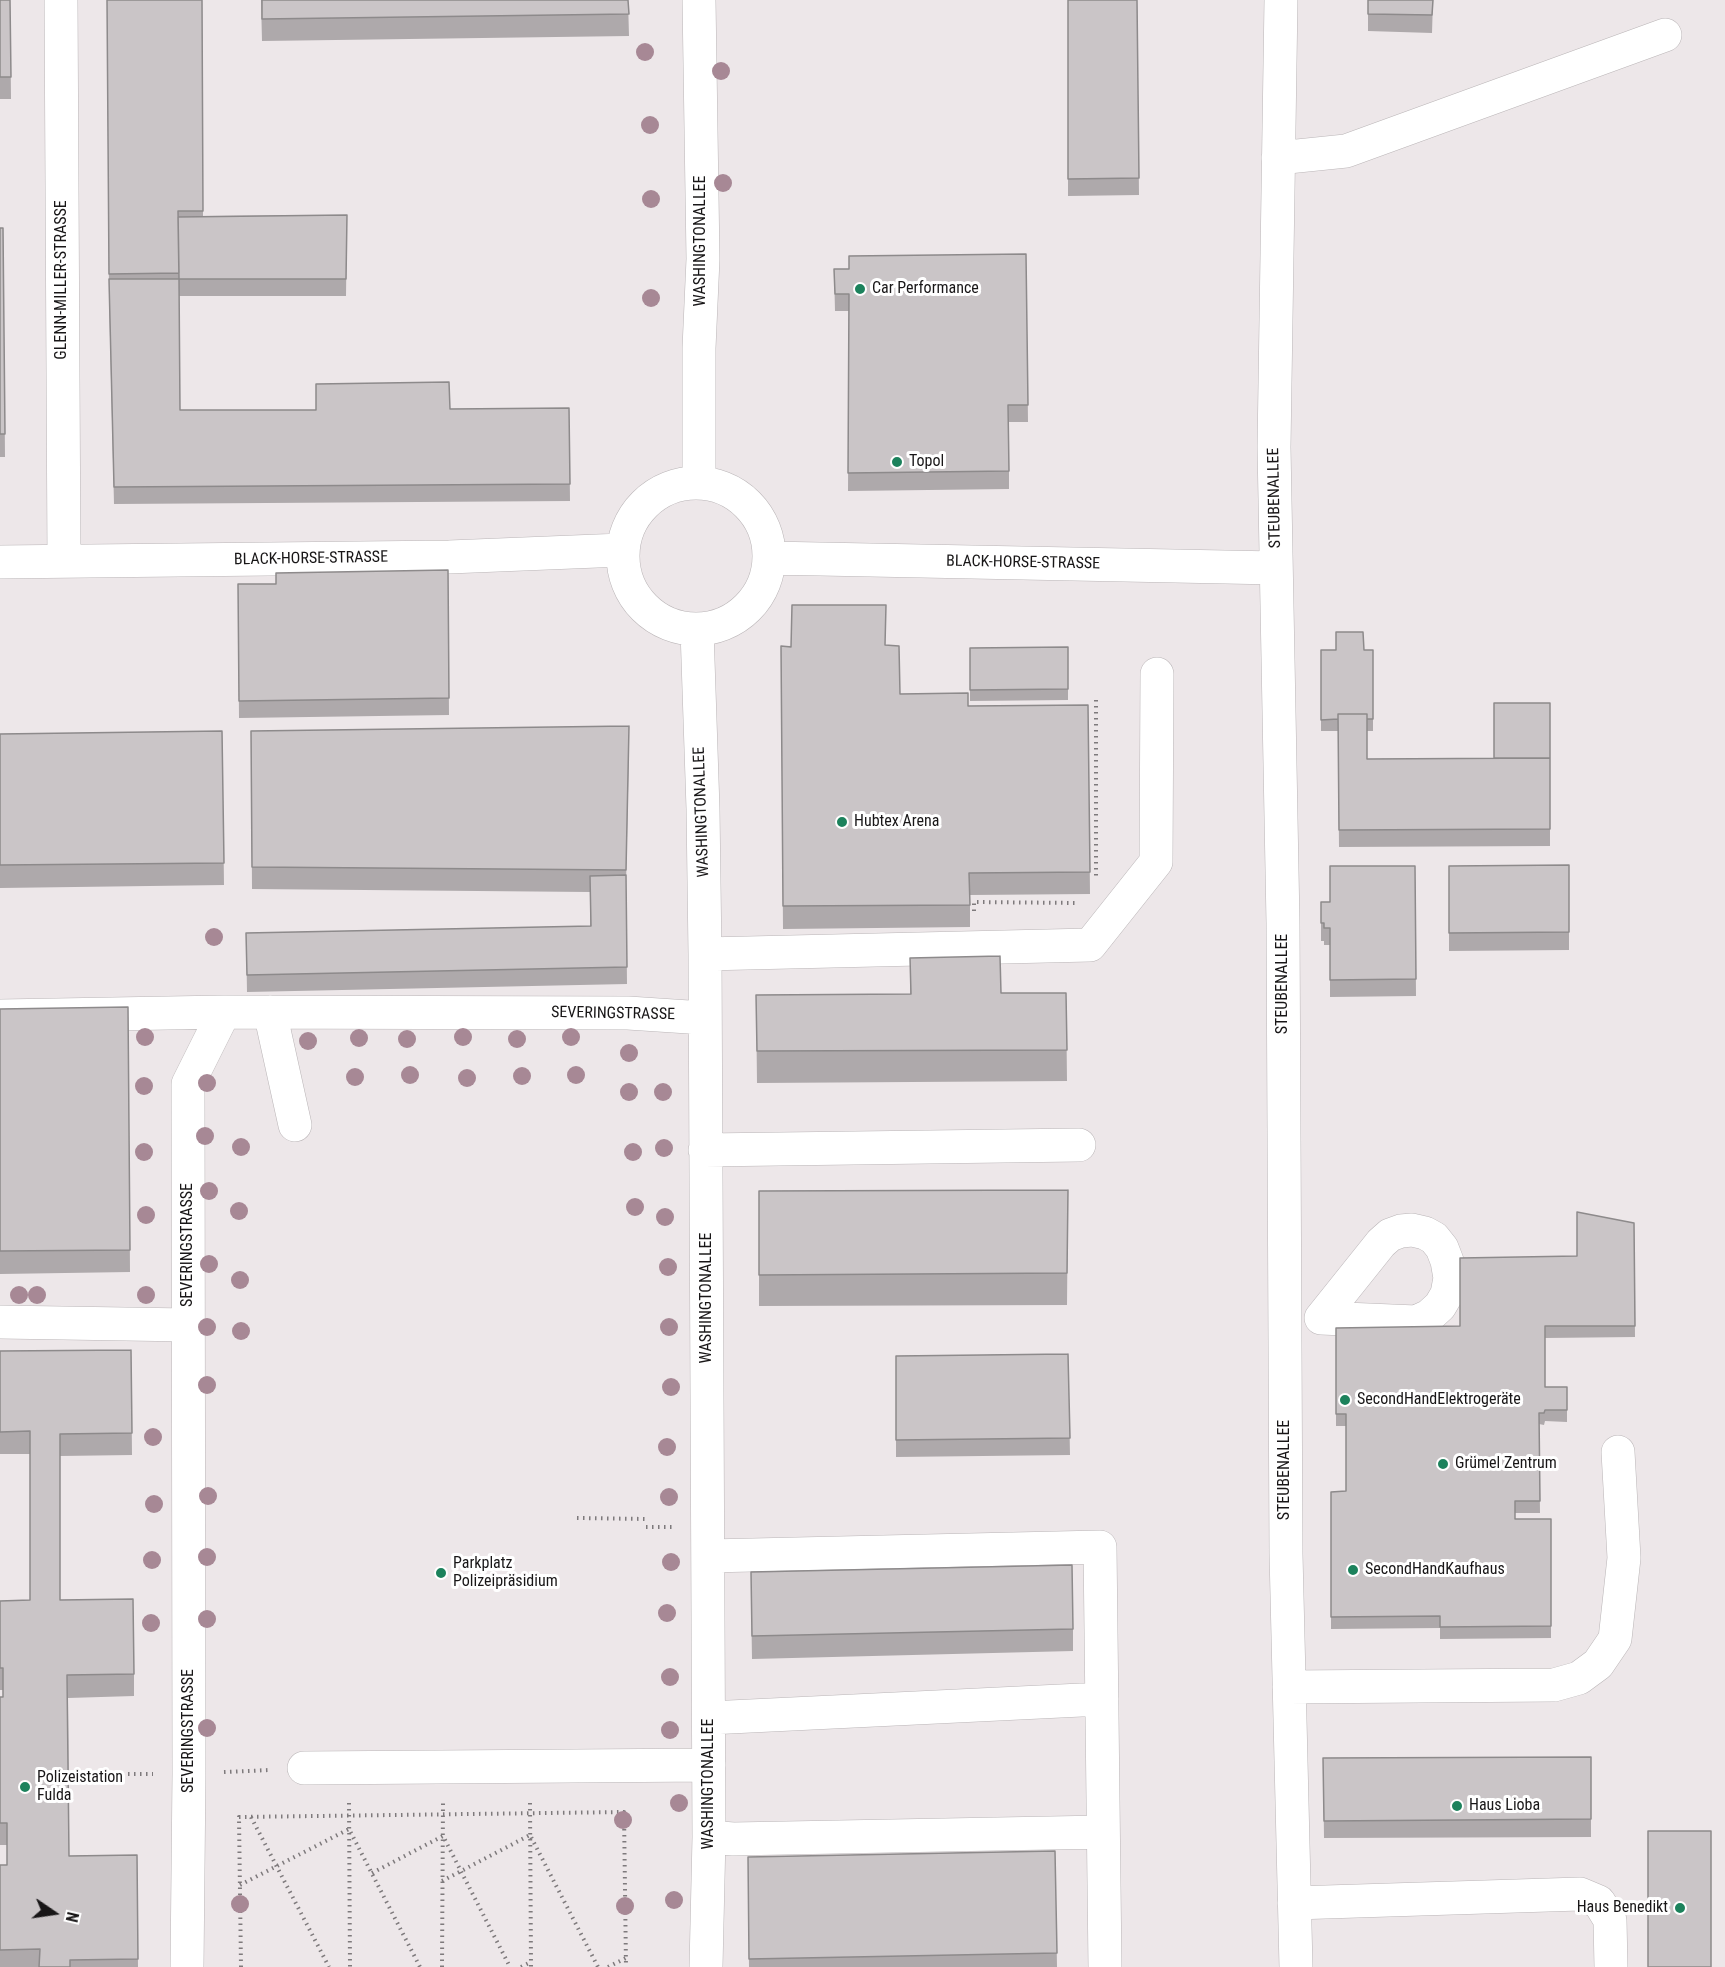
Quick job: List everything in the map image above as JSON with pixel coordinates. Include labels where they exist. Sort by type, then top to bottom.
[{"type":"street","name":"GLENN-MILLER-STRASSE","points":[[61,0],[64,561]]},
{"type":"street","name":"WASHINGTONALLEE","points":[[699,0],[703,259],[699,348],[699,483]]},
{"type":"street","name":"STEUBENALLEE","points":[[1281,0],[1274,447],[1283,935],[1286,1542],[1296,1967]]},
{"type":"street","points":[[1278,158],[1346,151],[1665,35]]},
{"type":"street","points":[[699,483],[717,486],[735,493],[749,506],[760,521],[767,539],[769,558],[765,580],[754,600],[739,616],[719,626],[697,630],[677,627],[658,619],[642,606],[631,590],[624,571],[622,550],[628,529],[639,509],[656,494],[676,485],[699,483]]},
{"type":"street","name":"BLACK-HORSE-STRASSE","points":[[0,562],[449,557],[622,550]]},
{"type":"street","name":"BLACK-HORSE-STRASSE","points":[[769,558],[1276,568]]},
{"type":"street","name":"WASHINGTONALLEE","points":[[697,630],[705,954],[709,1556],[709,1838],[706,1967]]},
{"type":"street","points":[[705,954],[1090,945],[1156,861],[1157,674]]},
{"type":"street","points":[[0,1016],[224,1012]]},
{"type":"street","name":"SEVERINGSTRASSE","points":[[188,1967],[188,1084],[224,1012],[628,1013],[704,1017]]},
{"type":"street","points":[[270,1012],[295,1125]]},
{"type":"street","points":[[705,1150],[1079,1146]]},
{"type":"street","points":[[1284,1320],[1321,1318]]},
{"type":"street","points":[[0,1322],[188,1325]]},
{"type":"street","points":[[1289,1687],[1554,1685],[1579,1678],[1598,1664],[1615,1639],[1624,1558],[1618,1452]]},
{"type":"street","points":[[709,1556],[1100,1547],[1105,1967]]},
{"type":"street","points":[[709,1718],[1102,1699]]},
{"type":"street","points":[[304,1768],[709,1765]]},
{"type":"street","points":[[709,1838],[1103,1832]]},
{"type":"street","points":[[1294,1903],[1580,1894],[1599,1902],[1610,1920],[1611,1967]]},
{"type":"path","points":[[1095,700],[1096,879]]},
{"type":"path","points":[[974,912],[974,902],[1085,903]]},
{"type":"path","points":[[577,1518],[646,1519]]},
{"type":"path","points":[[521,1967],[531,1964],[530,1767]]},
{"type":"path","points":[[350,1768],[350,1967]]},
{"type":"path","points":[[442,1768],[442,1967]]},
{"type":"path","points":[[241,1967],[239,1817],[624,1812],[626,1967]]},
{"type":"path","points":[[251,1816],[329,1967]]},
{"type":"path","points":[[240,1885],[349,1829]]},
{"type":"path","points":[[349,1829],[420,1967]]},
{"type":"path","points":[[442,1881],[530,1835]]},
{"type":"path","points":[[530,1835],[598,1967]]},
{"type":"path","points":[[443,1836],[510,1967]]},
{"type":"path","points":[[372,1873],[443,1836]]},
{"type":"path","points":[[608,1967],[626,1958]]},
{"type":"building","points":[[0,0],[10,0],[11,77],[0,77]]},
{"type":"building","points":[[107,0],[202,0],[203,211],[178,211],[179,273],[109,274]]},
{"type":"building","points":[[262,0],[628,0],[629,14],[262,19]]},
{"type":"building","points":[[1068,0],[1137,0],[1139,178],[1068,179]]},
{"type":"building","points":[[1368,0],[1433,0],[1432,15],[1368,14]]},
{"type":"building","points":[[347,215],[346,279],[179,279],[178,217]]},
{"type":"building","points":[[0,228],[3,228],[5,434],[0,434]]},
{"type":"building","points":[[1026,254],[1028,405],[1008,405],[1009,471],[848,473],[849,294],[835,294],[834,269],[849,269],[849,256]]},
{"type":"building","points":[[109,279],[179,279],[180,410],[316,410],[316,384],[449,382],[450,409],[569,408],[570,484],[114,487]]},
{"type":"building","points":[[448,570],[449,698],[239,701],[238,584],[276,584],[276,573]]},
{"type":"building","points":[[792,605],[886,605],[885,645],[899,646],[900,694],[968,693],[968,706],[1088,705],[1090,872],[969,873],[970,905],[783,906],[781,646],[791,647]]},
{"type":"building","points":[[1336,632],[1363,632],[1364,650],[1373,650],[1373,719],[1367,719],[1367,714],[1338,714],[1338,719],[1321,720],[1321,650],[1336,650]]},
{"type":"building","points":[[1068,647],[1068,689],[970,690],[970,648]]},
{"type":"building","points":[[1494,703],[1550,703],[1550,758],[1494,758]]},
{"type":"building","points":[[1338,714],[1367,714],[1367,759],[1550,758],[1550,829],[1339,830]]},
{"type":"building","points":[[629,726],[626,870],[252,867],[251,731]]},
{"type":"building","points":[[222,731],[224,863],[0,865],[0,734]]},
{"type":"building","points":[[1569,865],[1569,932],[1449,933],[1449,866]]},
{"type":"building","points":[[1330,866],[1415,866],[1416,979],[1330,980],[1330,928],[1324,928],[1324,923],[1321,923],[1321,902],[1330,902]]},
{"type":"building","points":[[626,875],[627,967],[247,975],[246,933],[591,926],[590,876]]},
{"type":"building","points":[[1000,956],[1001,993],[1066,993],[1067,1050],[757,1051],[756,995],[911,994],[910,958]]},
{"type":"building","points":[[128,1007],[130,1250],[0,1251],[0,1009]]},
{"type":"building","points":[[1068,1190],[1067,1273],[759,1275],[759,1191]]},
{"type":"building","name":"Grümel Zentrum","points":[[1577,1212],[1634,1223],[1635,1326],[1545,1326],[1545,1387],[1567,1387],[1567,1410],[1545,1410],[1544,1413],[1539,1413],[1540,1501],[1515,1501],[1515,1519],[1551,1519],[1551,1626],[1440,1627],[1440,1616],[1331,1617],[1331,1492],[1346,1491],[1346,1414],[1336,1414],[1336,1328],[1460,1326],[1460,1258],[1577,1256]]},
{"type":"building","points":[[131,1350],[132,1433],[60,1434],[60,1600],[133,1599],[134,1674],[67,1675],[69,1856],[137,1855],[138,1959],[70,1960],[70,1967],[39,1967],[40,1949],[0,1950],[0,1865],[7,1865],[7,1823],[0,1823],[0,1697],[3,1697],[3,1668],[0,1668],[0,1601],[30,1600],[30,1431],[0,1432],[0,1351]]},
{"type":"building","points":[[1068,1354],[1070,1438],[896,1440],[896,1356]]},
{"type":"building","points":[[1072,1565],[1073,1629],[752,1636],[751,1572]]},
{"type":"building","name":"Haus Lioba","points":[[1591,1757],[1591,1819],[1324,1821],[1323,1758]]},
{"type":"building","name":"Haus Benedikt","points":[[1648,1831],[1711,1831],[1711,1967],[1648,1967]]},
{"type":"building","points":[[1055,1851],[1057,1953],[749,1959],[748,1857]]},
{"type":"place","name":"Car Performance","points":[[860,289]]},
{"type":"place","name":"Topol","points":[[897,462]]},
{"type":"place","name":"Hubtex Arena","points":[[842,822]]},
{"type":"place","name":"SecondHandElektrogeräte","points":[[1345,1400]]},
{"type":"place","name":"Grümel Zentrum","points":[[1443,1464]]},
{"type":"place","name":"SecondHandKaufhaus","points":[[1353,1570]]},
{"type":"place","name":"Parkplatz Polizeipräsidium","points":[[441,1573]]},
{"type":"place","name":"Polizeistation Fulda","points":[[25,1787]]},
{"type":"place","name":"Haus Lioba","points":[[1457,1806]]},
{"type":"place","name":"Haus Benedikt","points":[[1680,1908]]}]
